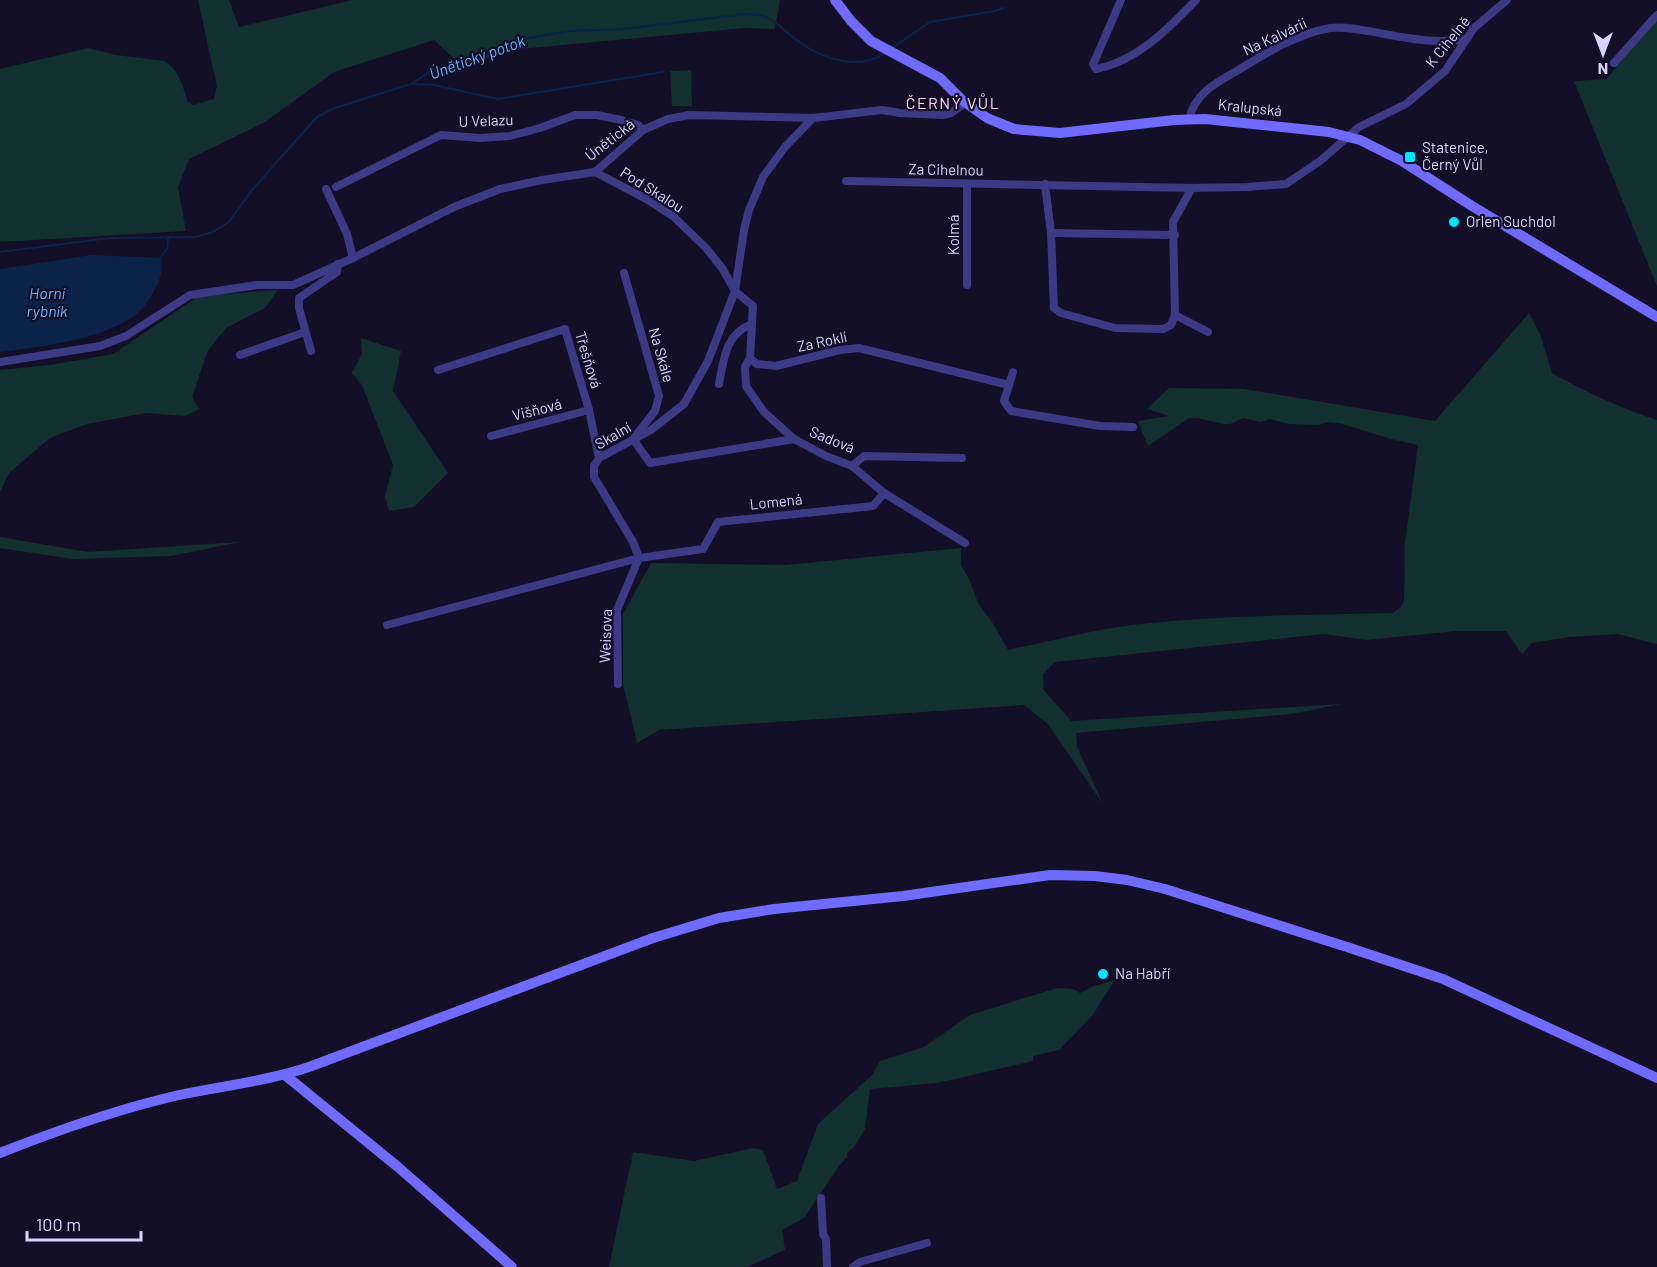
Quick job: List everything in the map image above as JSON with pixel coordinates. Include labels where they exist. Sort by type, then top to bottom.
[{"type":"street","name":"Kralupská","points":[[835,0],[850,21],[871,40],[940,78],[965,103],[1002,125],[1031,132],[1060,133],[1189,119],[1223,120],[1294,127],[1349,136],[1370,144],[1402,161],[1472,206],[1657,317]]},
{"type":"street","points":[[1121,0],[1093,64],[1096,69],[1113,65],[1144,47],[1174,23],[1196,0]]},
{"type":"street","name":"K Cihelně","points":[[1349,136],[1359,127],[1406,104],[1445,71],[1474,28],[1507,0]]},
{"type":"street","points":[[1614,63],[1657,15]]},
{"type":"street","name":"Na Kalvárii","points":[[1189,119],[1196,99],[1228,76],[1301,36],[1332,28],[1359,29],[1408,38],[1452,42],[1466,39]]},
{"type":"street","name":"Únětická","points":[[0,362],[100,346],[126,336],[190,296],[257,285],[293,285],[353,258],[454,207],[500,189],[595,172],[644,130],[668,119],[689,115],[813,118],[882,110],[944,115],[965,103]]},
{"type":"street","name":"U Velazu","points":[[336,187],[441,135],[480,138],[510,136],[575,115],[621,120],[638,125],[644,130]]},
{"type":"street","name":"Skalní","points":[[639,558],[633,542],[594,477],[594,466],[598,458],[651,430],[684,404],[708,361],[735,291],[744,230],[749,210],[763,177],[785,147],[813,118]]},
{"type":"street","name":"Za Cihelnou","points":[[846,182],[1192,188],[1286,184],[1320,161],[1349,136]]},
{"type":"street","name":"Pod Skalou","points":[[595,172],[648,200],[674,217],[706,248],[722,268],[735,291]]},
{"type":"street","points":[[1045,184],[1051,233],[1054,308],[1061,314],[1115,328],[1163,329],[1171,325],[1175,315],[1173,222],[1192,188]]},
{"type":"street","name":"Kolmá","points":[[967,185],[967,285]]},
{"type":"street","points":[[326,189],[347,234],[353,258]]},
{"type":"street","points":[[1051,233],[1175,235]]},
{"type":"street","points":[[311,351],[299,308],[299,298],[337,272],[338,264]]},
{"type":"street","name":"Na Skále","points":[[624,273],[659,396],[655,411],[633,439]]},
{"type":"street","points":[[735,291],[753,306],[750,358],[745,367],[746,386],[764,412],[794,439]]},
{"type":"street","points":[[1175,315],[1208,332]]},
{"type":"street","points":[[719,384],[725,352],[732,337],[742,328],[752,324]]},
{"type":"street","name":"Třešňová","points":[[438,370],[565,329],[589,410],[598,458]]},
{"type":"street","points":[[240,355],[305,332]]},
{"type":"street","name":"Za Roklí","points":[[750,358],[757,364],[776,366],[840,350],[859,348],[1009,385]]},
{"type":"street","points":[[1012,372],[1004,401],[1011,411],[1100,426],[1133,427]]},
{"type":"street","name":"Višňová","points":[[491,436],[589,410]]},
{"type":"street","name":"Sadová","points":[[633,439],[650,464],[794,439],[826,456],[852,466],[864,456],[962,458]]},
{"type":"street","points":[[852,466],[884,493],[965,543]]},
{"type":"street","name":"Lomená","points":[[639,558],[703,549],[718,522],[873,506],[884,493]]},
{"type":"street","points":[[387,625],[639,558]]},
{"type":"street","name":"Weisova","points":[[618,684],[617,610],[639,558]]},
{"type":"street","points":[[0,1153],[83,1122],[177,1095],[285,1075],[653,938],[719,918],[774,909],[903,896],[1050,875],[1095,876],[1146,885],[1443,979],[1657,1078]]},
{"type":"street","points":[[285,1075],[398,1167],[512,1267]]},
{"type":"street","points":[[821,1198],[827,1267]]},
{"type":"street","points":[[854,1267],[860,1262],[927,1244]]},
{"type":"green space","points":[[198,0],[229,0],[239,27],[352,0],[780,0],[775,29],[744,28],[509,50],[463,67],[434,40],[334,72],[265,122],[189,159],[178,187],[186,231],[0,242],[0,69],[88,48],[116,55],[164,61],[177,74],[188,102],[193,105],[214,99],[217,86]]},
{"type":"green space","points":[[1657,15],[1657,286],[1574,81],[1607,79]]},
{"type":"green space","points":[[691,70],[692,106],[672,106],[670,71]]},
{"type":"green space","points":[[278,290],[265,308],[226,328],[207,352],[192,397],[199,409],[185,416],[146,413],[87,424],[50,438],[9,473],[0,492],[0,370],[50,365],[113,354],[199,296]]},
{"type":"green space","points":[[1529,313],[1540,334],[1552,373],[1603,399],[1657,420],[1657,644],[1618,634],[1569,637],[1532,643],[1522,654],[1506,631],[1457,631],[1366,640],[1324,634],[1055,662],[1043,674],[1043,689],[1071,721],[1341,704],[1291,714],[1076,733],[1077,747],[1103,804],[1048,724],[1024,705],[659,730],[637,743],[623,684],[623,614],[651,563],[786,565],[961,548],[961,565],[978,603],[1008,650],[1097,631],[1181,620],[1393,613],[1401,607],[1404,600],[1405,543],[1418,445],[1339,423],[1289,424],[1270,419],[1261,422],[1243,418],[1230,424],[1223,424],[1189,418],[1148,446],[1138,421],[1169,416],[1147,409],[1169,388],[1244,389],[1435,421]]},
{"type":"green space","points":[[361,338],[401,351],[393,391],[448,473],[414,507],[389,511],[385,497],[393,465],[362,385],[352,373],[362,354]]},
{"type":"green space","points":[[0,537],[88,552],[240,542],[171,556],[73,559],[0,548]]},
{"type":"green space","points":[[1115,980],[1092,1016],[1059,1050],[1033,1056],[1033,1061],[937,1083],[870,1089],[865,1129],[804,1218],[782,1230],[785,1250],[747,1267],[609,1267],[633,1152],[694,1161],[753,1148],[763,1150],[777,1189],[797,1181],[818,1124],[872,1075],[880,1061],[924,1047],[970,1015],[1057,988],[1073,989],[1080,993]]},
{"type":"water","name":"Horní rybník","points":[[91,255],[161,258],[162,267],[159,280],[140,311],[127,321],[93,335],[54,344],[0,352],[0,269]]},
{"type":"waterway","name":"Únětický potok","points":[[892,48],[930,22],[1003,8]]},
{"type":"waterway","name":"Únětický potok","points":[[0,252],[110,238],[195,237],[213,232],[229,222],[252,190],[317,117],[335,108],[411,84],[428,73],[512,41],[569,31],[623,29],[745,14],[768,18],[808,47],[829,57],[852,62],[863,61],[885,53]]},
{"type":"waterway","points":[[412,84],[434,85],[498,99],[663,72]]},
{"type":"waterway","points":[[159,259],[167,249],[168,238]]},
{"type":"place","name":"Statenice, Černý Vůl","points":[[1410,157]]},
{"type":"place","name":"Orlen Suchdol","points":[[1454,222]]},
{"type":"place","name":"Na Habří","points":[[1103,974]]},
{"type":"district","name":"ČERNÝ VŮL","points":[[953,103]]}]
